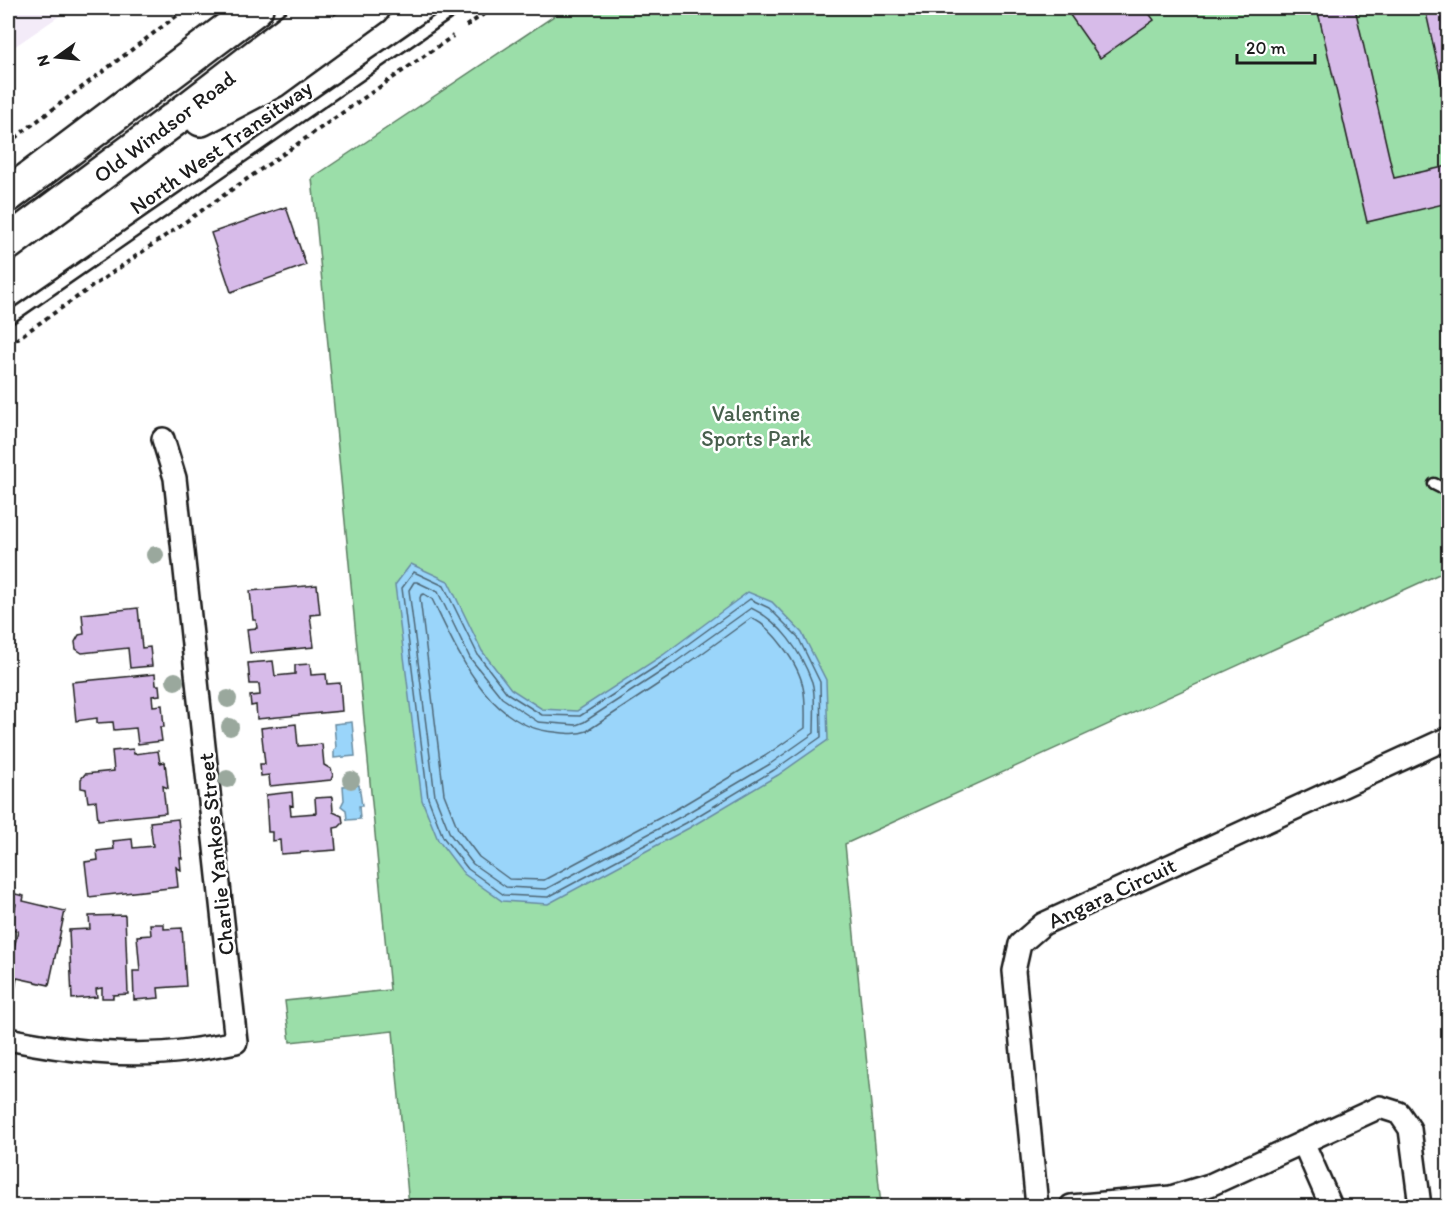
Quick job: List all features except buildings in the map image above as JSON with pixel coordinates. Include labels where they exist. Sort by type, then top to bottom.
[{"type":"highway","points":[[70,147],[235,8]]},
{"type":"highway","name":"Old Windsor Road","points":[[8,195],[256,8]]},
{"type":"highway","name":"Old Windsor Road","points":[[8,243],[319,8]]},
{"type":"highway","points":[[113,165],[273,81],[373,8]]},
{"type":"street","name":"Charlie Yankos Street","points":[[8,1040],[49,1048],[129,1054],[189,1051],[236,1042],[175,478],[163,439]]},
{"type":"street","name":"Angara Circuit","points":[[1037,1206],[1014,971],[1020,944],[1043,924],[1449,738]]},
{"type":"street","points":[[1071,1206],[1171,1197],[1210,1185],[1380,1107],[1399,1113],[1410,1129],[1420,1206]]},
{"type":"street","points":[[1303,1142],[1331,1206]]},
{"type":"lane","name":"North West Transitway","points":[[8,319],[456,8]]},
{"type":"lane","points":[[1434,484],[1449,491]]},
{"type":"path","points":[[8,143],[187,8]]},
{"type":"path","points":[[465,27],[493,8]]},
{"type":"path","points":[[8,345],[456,33]]},
{"type":"shaded area","points":[[8,8],[71,8],[8,51]]},
{"type":"green space","name":"Valentine Sports Park","points":[[566,8],[1448,8],[1448,570],[845,844],[881,1206],[409,1206],[393,1031],[290,1042],[285,1001],[390,990],[312,178]]},
{"type":"water","points":[[411,564],[448,581],[482,651],[511,689],[542,709],[577,711],[663,655],[748,592],[772,602],[802,633],[826,680],[828,740],[778,775],[689,828],[548,904],[502,901],[464,874],[438,840],[422,800],[395,585]]},
{"type":"water","points":[[352,722],[355,756],[334,758],[336,748],[334,724]]},
{"type":"water","points":[[359,785],[362,806],[359,806],[360,819],[347,820],[346,810],[341,806],[344,800],[343,786]]}]
